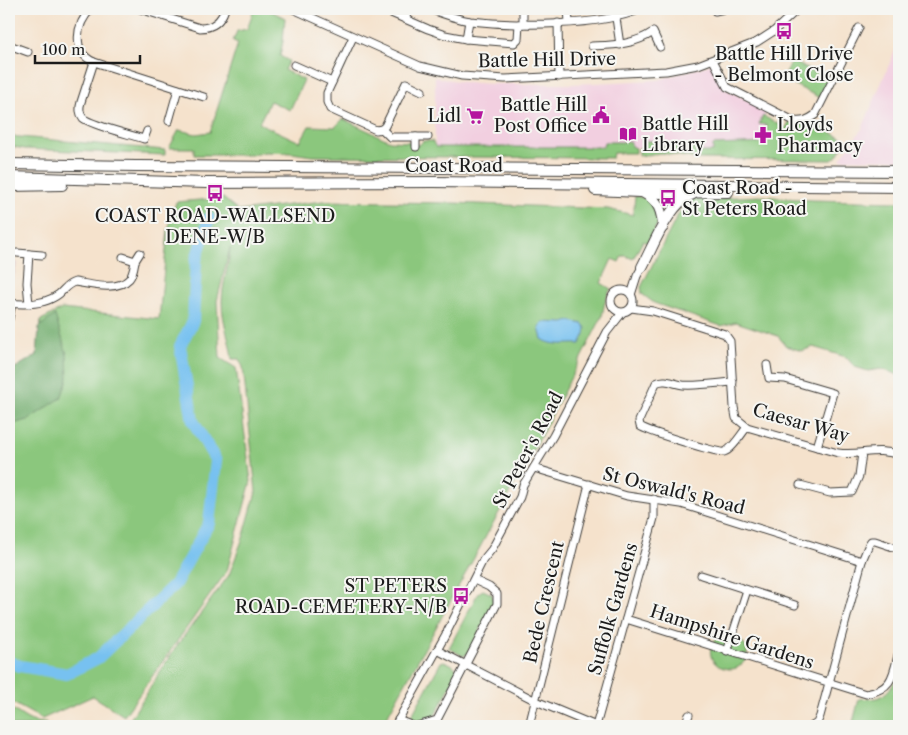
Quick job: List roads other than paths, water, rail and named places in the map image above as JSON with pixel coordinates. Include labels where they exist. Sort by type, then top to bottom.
[{"type":"highway","points":[[9,156],[136,166]]},
{"type":"highway","name":"Coast Road","points":[[9,164],[899,171]]},
{"type":"highway","name":"Coast Road","points":[[9,177],[206,182],[434,182],[899,187]]},
{"type":"highway","points":[[9,186],[206,182]]},
{"type":"highway","points":[[434,182],[644,193],[899,187]]},
{"type":"highway","points":[[644,193],[653,198],[659,205],[663,227]]},
{"type":"highway","points":[[640,272],[663,227],[680,201],[696,193]]},
{"type":"street","points":[[91,9],[83,21],[78,42],[83,54],[94,62],[204,97]]},
{"type":"street","points":[[140,9],[200,28],[210,27],[219,21],[225,9]]},
{"type":"street","name":"Battle Hill Drive","points":[[293,9],[420,66],[462,76],[505,79],[666,71],[698,65],[757,42],[774,31],[798,9]]},
{"type":"street","points":[[382,9],[445,35],[466,39],[514,43],[518,39],[523,9]]},
{"type":"street","points":[[405,19],[409,9]]},
{"type":"street","points":[[430,9],[469,21],[521,24],[616,18],[640,9]]},
{"type":"street","points":[[453,17],[455,9]]},
{"type":"street","points":[[568,9],[569,22]]},
{"type":"street","points":[[714,9],[715,11],[724,9]]},
{"type":"street","points":[[616,18],[620,45]]},
{"type":"street","points":[[466,39],[469,21]]},
{"type":"street","points":[[558,23],[559,77]]},
{"type":"street","points":[[713,60],[727,87],[794,121],[801,122],[815,115],[859,28]]},
{"type":"street","points":[[592,46],[620,45],[642,40],[653,32],[660,47]]},
{"type":"street","points":[[353,37],[327,93],[327,102],[330,108],[376,130],[382,129],[386,126],[406,83],[422,91]]},
{"type":"street","points":[[9,45],[28,52]]},
{"type":"street","points":[[94,62],[80,106],[80,113],[89,122],[144,139],[146,131]]},
{"type":"street","points":[[294,65],[332,82]]},
{"type":"street","points":[[169,121],[178,89]]},
{"type":"street","points":[[382,129],[390,137],[428,137]]},
{"type":"street","points":[[416,137],[416,147]]},
{"type":"street","points":[[17,253],[42,255]]},
{"type":"street","points":[[9,319],[10,303],[29,304],[50,300],[75,282],[109,286],[119,285],[128,280],[132,274],[135,261],[140,253]]},
{"type":"street","points":[[29,254],[27,283],[29,304]]},
{"type":"street","points":[[123,257],[135,261]]},
{"type":"street","name":"St Peter's Road","points":[[412,726],[396,723],[437,650],[483,560],[492,549],[520,497],[523,485],[607,332],[622,313],[631,308],[630,295],[640,272]]},
{"type":"street","name":"St Peter's Road","points":[[607,332],[614,309],[611,304],[612,296],[617,291],[630,295]]},
{"type":"street","name":"Caesar Way","points":[[630,295],[653,311]]},
{"type":"street","name":"Caesar Way","points":[[631,308],[653,311],[725,334],[730,341],[736,418],[747,426],[838,453],[862,453],[876,450],[899,454]]},
{"type":"street","points":[[614,309],[622,313]]},
{"type":"street","points":[[767,365],[768,378],[785,379],[833,393],[817,447]]},
{"type":"street","points":[[733,382],[683,385],[659,381],[639,421],[640,426],[677,441],[720,453],[726,451],[747,426]]},
{"type":"street","points":[[800,486],[830,494],[852,492],[859,476],[862,453]]},
{"type":"street","name":"St Oswald's Road","points":[[534,468],[627,496],[681,504],[862,561]]},
{"type":"street","name":"Bede Crescent","points":[[530,726],[589,484]]},
{"type":"street","name":"Suffolk Gardens","points":[[596,726],[654,518],[654,499]]},
{"type":"street","points":[[812,726],[820,716],[862,561],[869,544],[872,541],[876,541],[899,549]]},
{"type":"street","points":[[701,575],[795,605]]},
{"type":"street","points":[[417,726],[437,720],[497,604],[497,594],[489,587],[474,580]]},
{"type":"street","points":[[727,652],[747,590]]},
{"type":"street","name":"Hampshire Gardens","points":[[626,619],[866,694],[878,692],[887,685],[893,676],[899,651]]},
{"type":"street","points":[[437,650],[536,701],[596,726]]},
{"type":"street","points":[[684,726],[689,715]]},
{"type":"water","points":[[570,321],[583,324],[586,328],[580,344],[556,344],[542,339],[539,328],[543,322],[564,323]]},
{"type":"waterway","points":[[9,662],[20,666],[67,674],[98,658],[175,584],[209,523],[216,461],[193,421],[180,346],[193,321],[196,260],[209,218]]},
{"type":"place","name":"Battle Hill Drive - Belmont Close","points":[[784,31]]},
{"type":"place","name":"Battle Hill Post Office","points":[[601,115]]},
{"type":"place","name":"Lidl","points":[[475,116]]},
{"type":"place","name":"Battle Hill Library","points":[[628,134]]},
{"type":"place","name":"Lloyds Pharmacy","points":[[763,135]]},
{"type":"place","name":"COAST ROAD-WALLSEND DENE-W/B","points":[[215,193]]},
{"type":"place","name":"Coast Road - St Peters Road","points":[[668,198]]},
{"type":"place","name":"ST PETERS ROAD-CEMETERY-N/B","points":[[461,596]]}]
